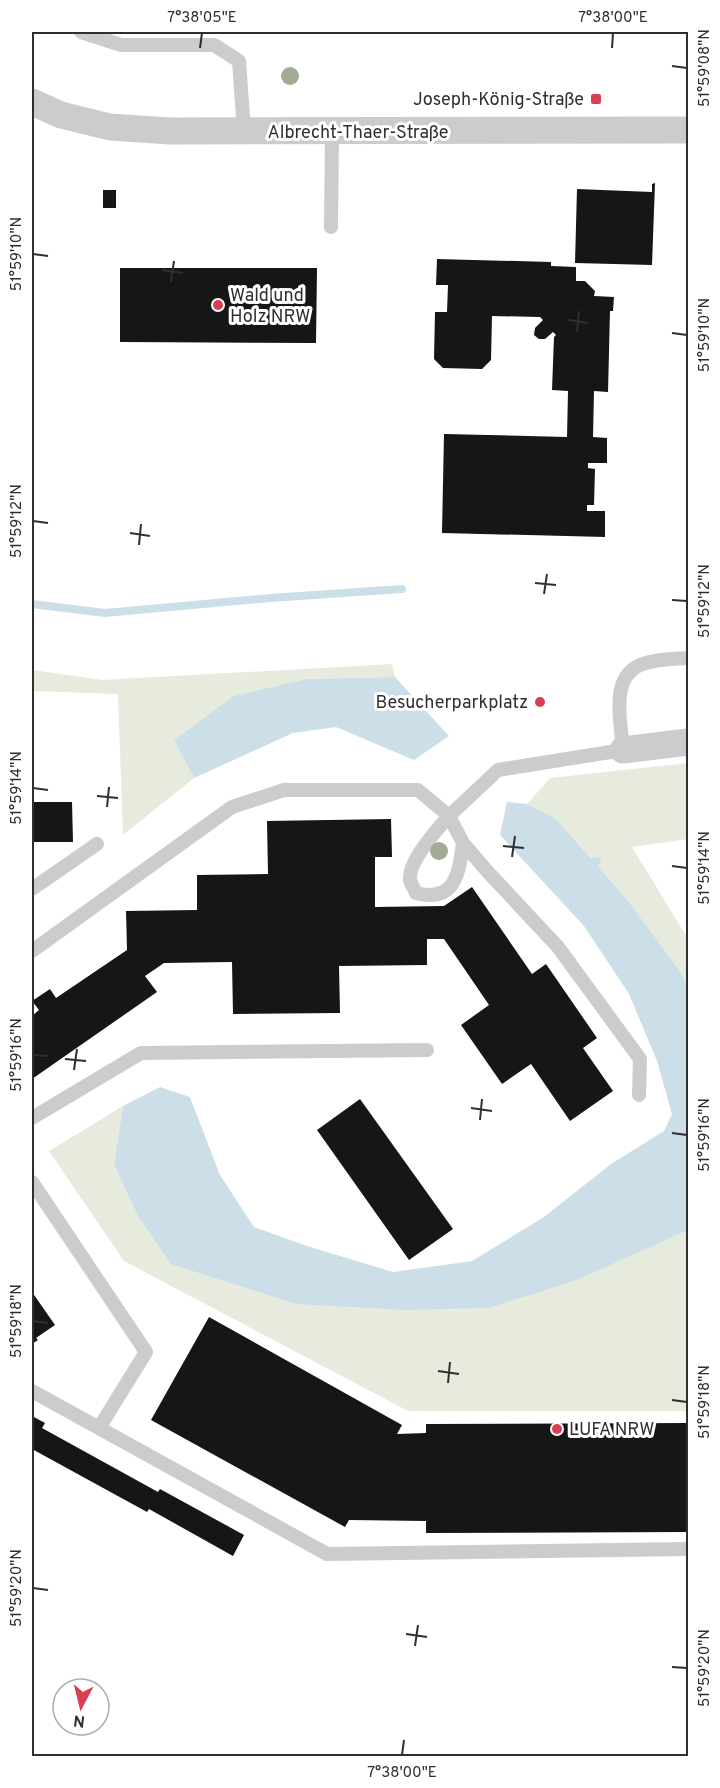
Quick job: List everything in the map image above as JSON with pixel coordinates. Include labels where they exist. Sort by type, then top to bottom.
[{"type":"street","name":"Albrecht-Thaer-Straße","points":[[32,102],[61,115],[110,127],[170,131],[688,130]]},
{"type":"street","points":[[623,750],[688,742]]},
{"type":"lane","points":[[81,32],[121,45],[214,45],[239,61],[244,132]]},
{"type":"lane","points":[[332,132],[332,227]]},
{"type":"lane","points":[[463,843],[460,868],[452,886],[442,893],[429,896],[416,893],[410,880],[419,855],[449,816],[498,770],[623,750],[619,696],[626,676],[634,668],[646,663],[688,658]]},
{"type":"lane","points":[[32,951],[232,807],[284,790],[418,790],[449,816],[463,843],[486,871],[558,947],[640,1059],[639,1095]]},
{"type":"lane","points":[[32,889],[97,844]]},
{"type":"lane","points":[[32,1118],[141,1053],[427,1050]]},
{"type":"lane","points":[[32,1182],[146,1352],[99,1428]]},
{"type":"lane","points":[[32,1391],[327,1554],[688,1549]]},
{"type":"shaded area","points":[[392,664],[395,677],[307,679],[174,740],[194,778],[123,835],[118,694],[32,691],[32,670],[103,680]]},
{"type":"shaded area","points":[[688,763],[688,839],[632,847],[688,939],[688,987],[680,971],[626,898],[555,818],[527,804],[550,778]]},
{"type":"shaded area","points":[[123,1106],[114,1164],[296,1304],[647,1247],[688,1230],[688,1411],[408,1411],[124,1261],[49,1151]]},
{"type":"water","points":[[395,677],[449,736],[414,760],[336,727],[293,733],[194,778],[174,740],[234,696],[307,679]]},
{"type":"water","points":[[507,802],[527,804],[555,818],[626,898],[680,971],[688,987],[688,1230],[579,1279],[489,1308],[406,1310],[296,1304],[171,1264],[138,1216],[114,1164],[123,1106],[160,1087],[190,1097],[220,1175],[254,1227],[393,1272],[472,1261],[544,1217],[611,1164],[664,1131],[672,1114],[657,1061],[629,994],[584,926],[500,835]]},
{"type":"building","points":[[655,183],[652,265],[575,263],[577,189],[652,192],[652,184]]},
{"type":"building","points":[[103,190],[116,190],[116,208],[103,208]]},
{"type":"building","points":[[437,259],[551,262],[551,266],[576,267],[576,281],[585,281],[595,291],[594,296],[614,297],[613,311],[610,311],[608,392],[594,391],[593,437],[607,438],[607,463],[588,463],[588,468],[595,469],[594,505],[587,505],[587,511],[605,511],[605,537],[442,533],[444,434],[567,437],[568,391],[552,390],[554,337],[556,335],[553,332],[545,339],[539,339],[534,335],[535,328],[543,320],[540,317],[492,316],[491,360],[482,369],[443,368],[434,359],[435,312],[447,312],[448,285],[436,285]]},
{"type":"building","name":"Wald und Holz NRW","points":[[120,268],[317,268],[316,343],[120,342]]},
{"type":"building","points":[[32,802],[72,802],[73,842],[32,842]]},
{"type":"building","points":[[391,819],[392,857],[375,857],[375,907],[444,906],[472,887],[532,974],[546,964],[597,1038],[583,1048],[613,1091],[570,1121],[531,1064],[502,1084],[461,1025],[489,1005],[444,939],[427,939],[427,965],[339,966],[340,1013],[233,1014],[232,962],[164,963],[145,976],[157,992],[32,1079],[32,1016],[39,1010],[32,1001],[50,989],[56,998],[127,950],[126,911],[197,910],[197,875],[268,874],[267,821]]},
{"type":"building","points":[[360,1099],[453,1229],[409,1260],[317,1130]]},
{"type":"building","points":[[32,1292],[55,1325],[36,1338],[38,1340],[32,1344]]},
{"type":"building","name":"LUFA NRW","points":[[209,1317],[402,1425],[397,1434],[426,1433],[426,1424],[688,1423],[688,1532],[426,1533],[426,1521],[349,1520],[345,1527],[151,1420]]},
{"type":"building","points":[[32,1416],[45,1423],[42,1428],[158,1492],[160,1489],[244,1535],[233,1556],[149,1509],[147,1512],[32,1449]]},
{"type":"waterway","points":[[32,604],[105,613],[402,589]]},
{"type":"place","name":"Joseph-König-Straße","points":[[596,99]]},
{"type":"place","name":"Wald und Holz NRW","points":[[218,305]]},
{"type":"place","name":"Besucherparkplatz","points":[[540,702]]},
{"type":"place","name":"LUFA NRW","points":[[557,1429]]}]
